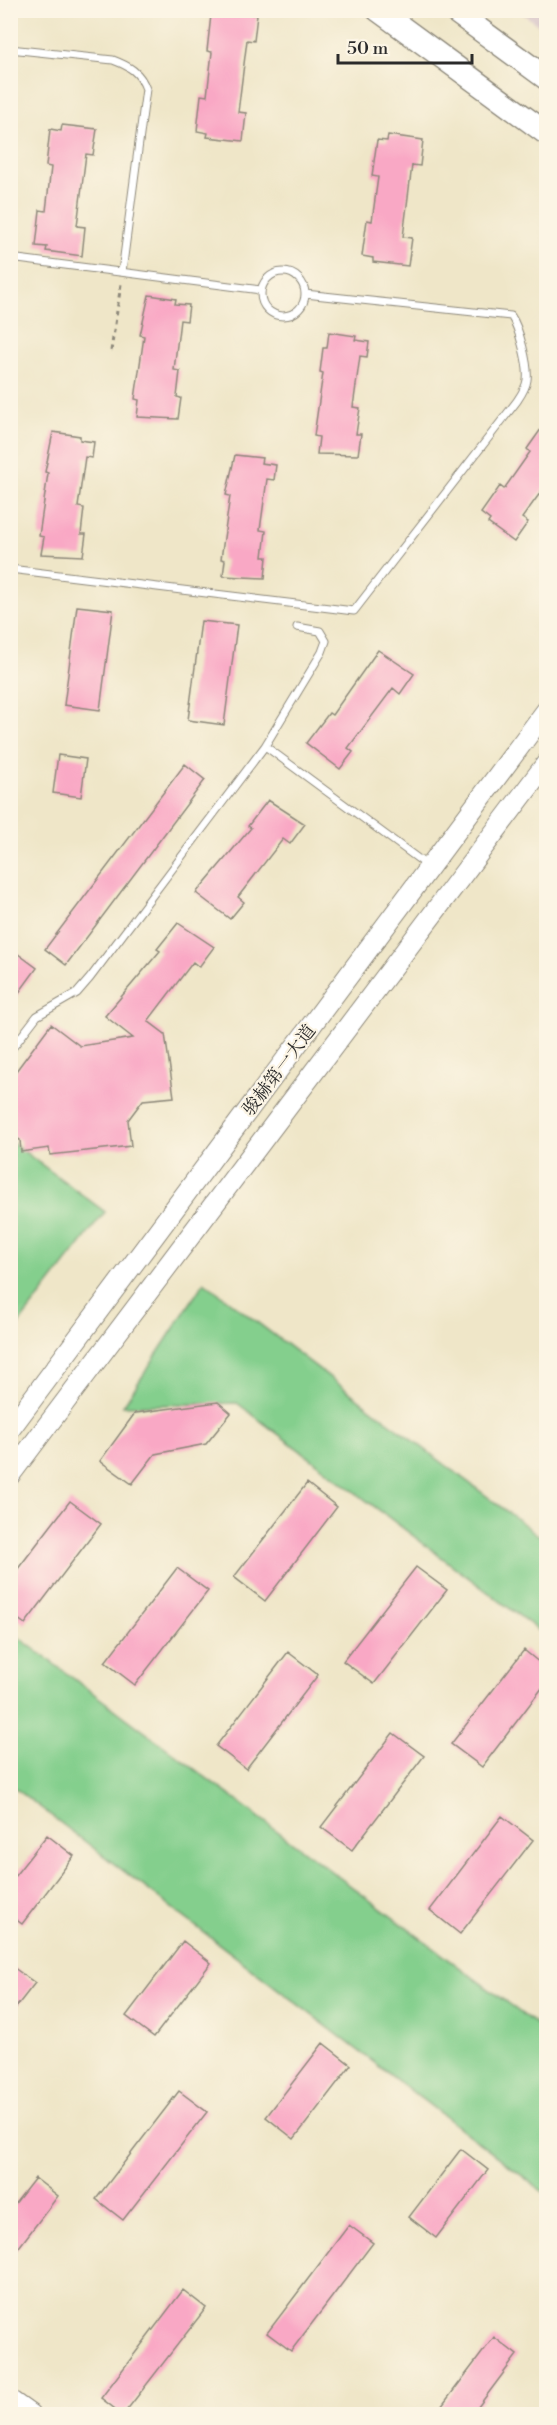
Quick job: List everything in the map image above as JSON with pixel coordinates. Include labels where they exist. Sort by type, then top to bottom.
[{"type":"highway","points":[[378,10],[546,133]]},
{"type":"highway","points":[[453,10],[546,78]]},
{"type":"main road","name":"骏赫第一大道","points":[[10,1429],[546,711]]},
{"type":"main road","name":"骏赫第一大道","points":[[10,1475],[546,764]]},
{"type":"street","points":[[10,2399],[31,2415]]},
{"type":"lane","points":[[10,49],[112,60],[128,65],[143,80],[146,89],[122,272]]},
{"type":"lane","points":[[10,258],[261,290]]},
{"type":"lane","points":[[288,272],[300,280],[305,294],[304,301],[295,312],[281,316],[268,310],[261,297],[261,290],[268,277],[274,273],[288,272]]},
{"type":"lane","points":[[10,569],[354,611],[517,401],[525,386],[527,372],[517,324],[511,316],[305,294]]},
{"type":"lane","points":[[10,1051],[37,1016],[77,993],[90,978],[265,746],[322,652],[326,641],[320,631],[297,627]]},
{"type":"lane","points":[[265,746],[430,867]]},
{"type":"path","points":[[111,351],[122,272]]},
{"type":"shaded area","points":[[519,11],[546,11],[546,31]]},
{"type":"green space","points":[[10,1141],[105,1212],[11,1334],[10,1334]]},
{"type":"green space","points":[[204,1282],[546,1541],[546,1636],[237,1403],[123,1406]]},
{"type":"green space","points":[[10,1631],[546,2032],[546,2194],[11,1785]]},
{"type":"building","points":[[223,10],[257,15],[254,41],[247,40],[238,112],[246,113],[243,141],[207,137],[208,133],[197,131],[201,95],[207,96],[212,52],[207,51],[211,15],[222,16]]},
{"type":"building","points":[[62,125],[97,129],[93,155],[86,154],[77,226],[85,227],[82,256],[46,251],[47,247],[36,246],[40,210],[46,211],[51,167],[46,166],[50,129],[61,131]]},
{"type":"building","points":[[388,135],[423,140],[420,166],[412,165],[403,237],[412,238],[408,266],[373,262],[373,258],[362,256],[367,220],[372,221],[378,177],[372,176],[377,140],[387,141]]},
{"type":"building","points":[[149,295],[176,299],[175,304],[189,305],[187,321],[180,320],[174,370],[180,371],[177,397],[181,398],[178,419],[137,417],[139,400],[135,399],[144,336],[140,335]]},
{"type":"building","points":[[329,332],[356,336],[355,340],[369,342],[367,357],[360,356],[353,407],[360,408],[356,434],[361,434],[358,455],[317,454],[319,437],[314,436],[323,373],[320,372],[323,348],[327,348]]},
{"type":"building","points":[[546,422],[546,485],[522,518],[528,522],[514,542],[488,523],[490,520],[481,513],[500,486],[504,489],[530,452],[527,449]]},
{"type":"building","points":[[53,432],[80,436],[80,440],[94,442],[92,458],[85,457],[78,507],[84,508],[81,534],[86,534],[83,556],[41,554],[44,537],[39,536],[48,473],[45,472]]},
{"type":"building","points":[[235,455],[262,458],[261,463],[276,465],[274,480],[267,479],[260,530],[266,531],[263,557],[267,557],[265,578],[223,576],[225,560],[221,559],[230,496],[226,495]]},
{"type":"building","points":[[77,606],[113,610],[100,710],[64,705]]},
{"type":"building","points":[[201,621],[237,625],[224,725],[188,720]]},
{"type":"building","points":[[378,650],[414,674],[400,694],[393,688],[348,748],[353,752],[340,769],[306,743],[329,713],[332,715]]},
{"type":"building","points":[[58,755],[86,759],[81,797],[53,793]]},
{"type":"building","points":[[185,764],[205,780],[66,965],[45,949]]},
{"type":"building","points":[[268,800],[305,824],[290,844],[283,839],[238,897],[244,902],[230,919],[196,893],[251,828],[248,826]]},
{"type":"building","points":[[178,923],[214,947],[199,967],[193,962],[148,1021],[165,1034],[174,1097],[143,1100],[128,1120],[131,1146],[50,1155],[49,1148],[21,1152],[20,1140],[10,1134],[10,1079],[51,1024],[80,1046],[133,1038],[105,1016],[160,951],[157,949]]},
{"type":"building","points":[[10,948],[37,968],[10,1005]]},
{"type":"building","points":[[218,1402],[231,1413],[206,1444],[155,1454],[132,1484],[100,1461],[135,1413]]},
{"type":"building","points":[[307,1483],[337,1507],[265,1601],[234,1577]]},
{"type":"building","points":[[70,1501],[101,1524],[25,1624],[10,1613],[10,1579]]},
{"type":"building","points":[[416,1567],[447,1590],[374,1684],[343,1661]]},
{"type":"building","points":[[177,1568],[208,1591],[135,1685],[105,1662]]},
{"type":"building","points":[[524,1650],[546,1668],[546,1683],[482,1767],[451,1744]]},
{"type":"building","points":[[288,1652],[318,1675],[246,1769],[216,1746]]},
{"type":"building","points":[[393,1733],[424,1756],[352,1850],[321,1827]]},
{"type":"building","points":[[502,1816],[533,1840],[460,1934],[430,1910]]},
{"type":"building","points":[[47,1835],[74,1856],[22,1924],[10,1915],[10,1882]]},
{"type":"building","points":[[183,1941],[211,1963],[154,2037],[126,2016]]},
{"type":"building","points":[[10,1965],[35,1983],[10,2015]]},
{"type":"building","points":[[323,2043],[351,2065],[294,2139],[266,2117]]},
{"type":"building","points":[[179,2091],[207,2112],[123,2220],[96,2199]]},
{"type":"building","points":[[461,2149],[488,2170],[436,2238],[409,2217]]},
{"type":"building","points":[[35,2178],[58,2196],[10,2259],[10,2210]]},
{"type":"building","points":[[349,2225],[373,2243],[291,2351],[267,2333]]},
{"type":"building","points":[[183,2290],[206,2308],[123,2415],[101,2398]]},
{"type":"building","points":[[494,2337],[517,2355],[472,2415],[435,2415]]}]
